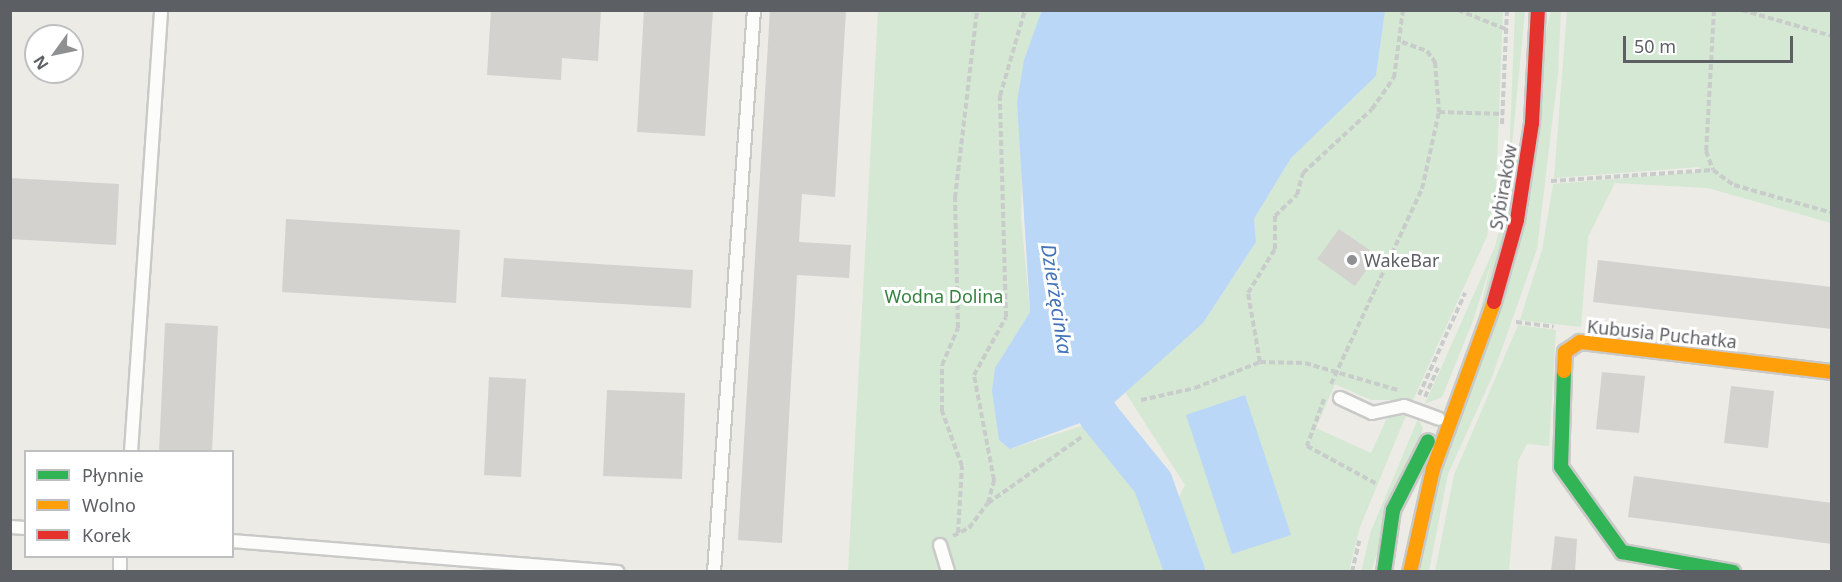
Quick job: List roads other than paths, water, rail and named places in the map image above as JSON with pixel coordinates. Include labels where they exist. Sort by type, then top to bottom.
[{"type":"street","name":"Sybiraków","points":[[1410,572],[1433,470],[1471,363],[1517,220],[1532,123],[1538,10]]},
{"type":"street","name":"Kubusia Puchatka","points":[[1733,572],[1654,562],[1622,552],[1561,467],[1568,348],[1580,342],[1832,372]]},
{"type":"street","name":"Sybiraków","points":[[1383,572],[1397,499],[1471,363]]},
{"type":"lane","points":[[131,450],[161,10]]},
{"type":"lane","points":[[714,572],[754,10]]},
{"type":"lane","points":[[1340,398],[1372,413],[1404,406],[1439,419]]},
{"type":"lane","points":[[234,541],[618,572]]},
{"type":"lane","points":[[940,545],[944,570]]},
{"type":"water","name":"Wodna Dolina","points":[[1042,10],[1385,11],[1376,76],[1291,158],[1254,219],[1256,242],[1203,323],[1099,416],[1010,449],[999,440],[992,391],[995,368],[1030,312],[1017,102],[1024,60]]},
{"type":"water","points":[[1245,395],[1291,535],[1232,554],[1186,415]]},
{"type":"waterway","name":"Dzierżęcinka","points":[[1070,368],[1099,416],[1153,483],[1185,572]]},
{"type":"place","name":"WakeBar","points":[[1352,260]]}]
